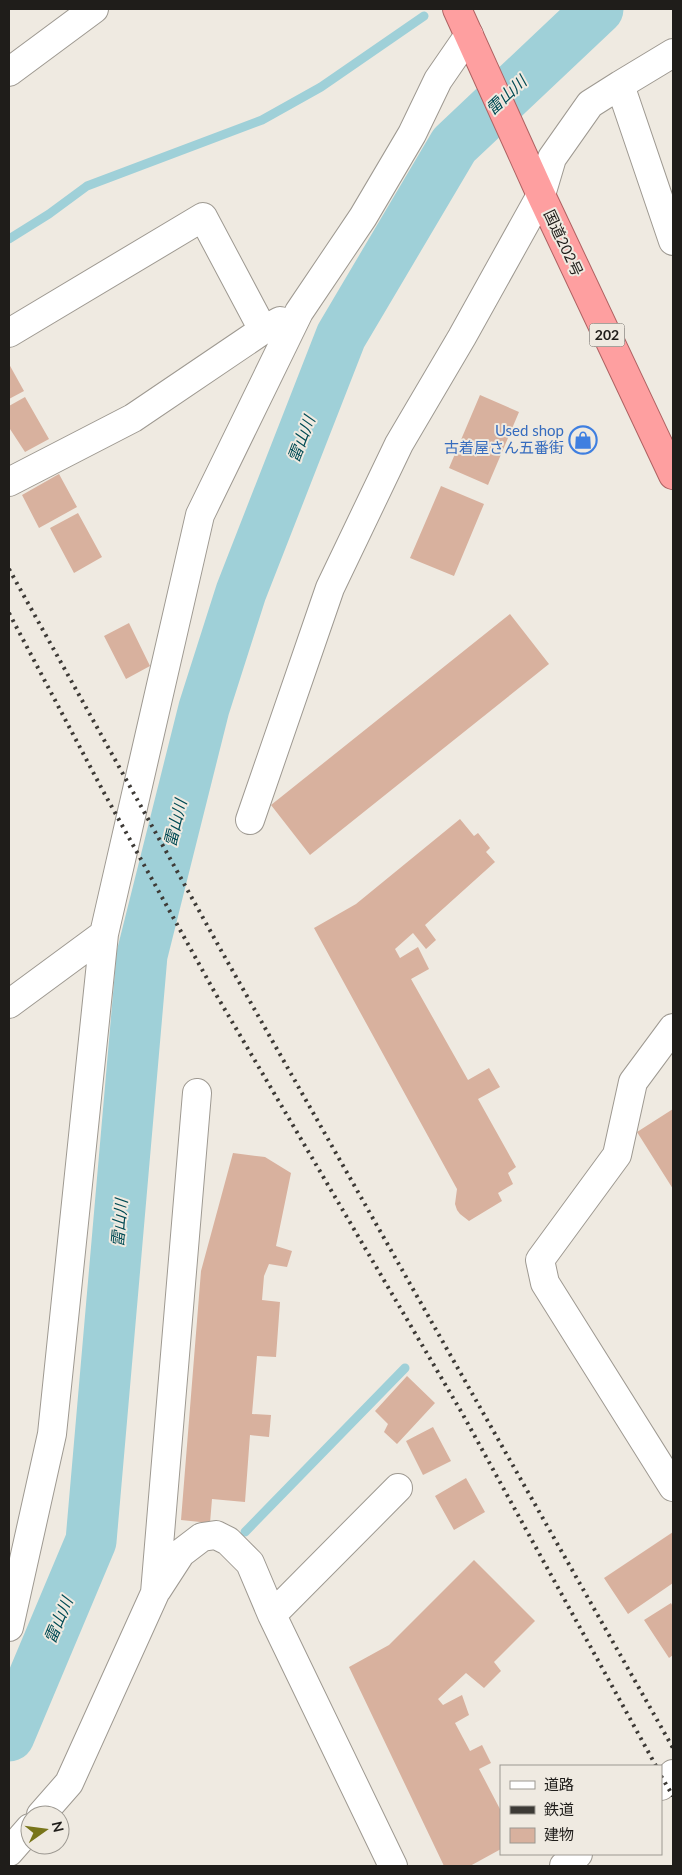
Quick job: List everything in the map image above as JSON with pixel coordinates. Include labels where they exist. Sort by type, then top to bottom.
[{"type":"highway","name":"国道202号","points":[[465,18],[482,62],[541,195],[673,475]]},
{"type":"street","points":[[9,72],[94,9]]},
{"type":"street","points":[[9,1627],[52,1434],[104,934],[200,514],[299,312],[363,217],[412,134],[465,18]]},
{"type":"street","points":[[250,820],[330,588],[399,444],[462,337],[541,195],[552,158],[590,104],[673,53]]},
{"type":"street","points":[[620,85],[673,241]]},
{"type":"street","points":[[9,333],[203,217],[263,330]]},
{"type":"street","points":[[9,482],[133,418],[263,330],[299,312]]},
{"type":"street","points":[[9,1004],[104,934]]},
{"type":"street","points":[[673,1028],[633,1082],[617,1155],[540,1260],[545,1283],[673,1487]]},
{"type":"street","points":[[155,1593],[197,1093]]},
{"type":"street","points":[[272,1614],[398,1488]]},
{"type":"street","points":[[50,1805],[69,1783],[155,1593],[180,1553],[202,1537],[216,1535],[228,1540],[250,1563],[272,1614],[393,1866]]},
{"type":"street","points":[[662,1785],[673,1774]]},
{"type":"street","points":[[9,1852],[20,1839]]},
{"type":"street","points":[[564,1866],[577,1855]]},
{"type":"building","points":[[9,364],[24,391],[9,399]]},
{"type":"building","points":[[480,395],[519,412],[488,485],[449,468]]},
{"type":"building","points":[[25,397],[49,439],[25,452],[9,430],[9,406]]},
{"type":"building","points":[[59,474],[77,507],[39,528],[22,495]]},
{"type":"building","points":[[441,486],[484,504],[454,576],[410,558]]},
{"type":"building","points":[[78,513],[102,557],[74,573],[50,528]]},
{"type":"building","points":[[510,614],[549,664],[310,855],[271,805]]},
{"type":"building","points":[[129,623],[150,666],[126,679],[104,636]]},
{"type":"building","points":[[460,819],[474,836],[478,833],[490,848],[486,852],[495,862],[425,925],[436,940],[426,949],[413,933],[395,949],[400,958],[418,947],[429,969],[411,979],[468,1080],[489,1068],[500,1087],[478,1099],[516,1167],[508,1173],[513,1184],[498,1193],[502,1201],[469,1221],[457,1210],[455,1204],[457,1189],[314,928],[356,904]]},
{"type":"building","points":[[673,1109],[673,1189],[637,1132]]},
{"type":"building","points":[[233,1153],[265,1157],[291,1173],[276,1246],[292,1251],[287,1267],[269,1264],[264,1276],[262,1300],[280,1302],[276,1357],[257,1356],[252,1414],[271,1415],[269,1437],[250,1435],[245,1502],[212,1499],[210,1523],[181,1520],[201,1271]]},
{"type":"building","points":[[407,1376],[435,1403],[397,1444],[384,1432],[388,1424],[375,1411]]},
{"type":"building","points":[[433,1427],[451,1461],[423,1475],[406,1441]]},
{"type":"building","points":[[466,1478],[485,1512],[454,1530],[435,1496]]},
{"type":"building","points":[[673,1532],[673,1583],[628,1614],[604,1578]]},
{"type":"building","points":[[474,1560],[535,1621],[494,1662],[501,1671],[484,1688],[466,1673],[438,1699],[443,1705],[462,1695],[469,1715],[455,1723],[470,1751],[482,1745],[491,1763],[479,1769],[500,1809],[500,1850],[470,1866],[444,1866],[349,1667],[389,1645]]},
{"type":"building","points":[[671,1603],[673,1607],[673,1655],[669,1658],[644,1620]]},
{"type":"waterway","name":"雷山川","points":[[9,1736],[91,1541],[142,955],[204,708],[241,592],[341,336],[454,145],[598,9]]},
{"type":"waterway","points":[[9,239],[49,214],[87,186],[262,120],[321,87],[424,16]]},
{"type":"waterway","points":[[245,1532],[405,1368]]},
{"type":"railway","points":[[9,569],[222,952],[673,1748]]},
{"type":"railway","points":[[9,613],[103,791],[214,991],[462,1413],[655,1765]]},
{"type":"railway","points":[[662,1778],[673,1796]]},
{"type":"place","name":"Used shop 古着屋さん五番街","points":[[583,440]]}]
